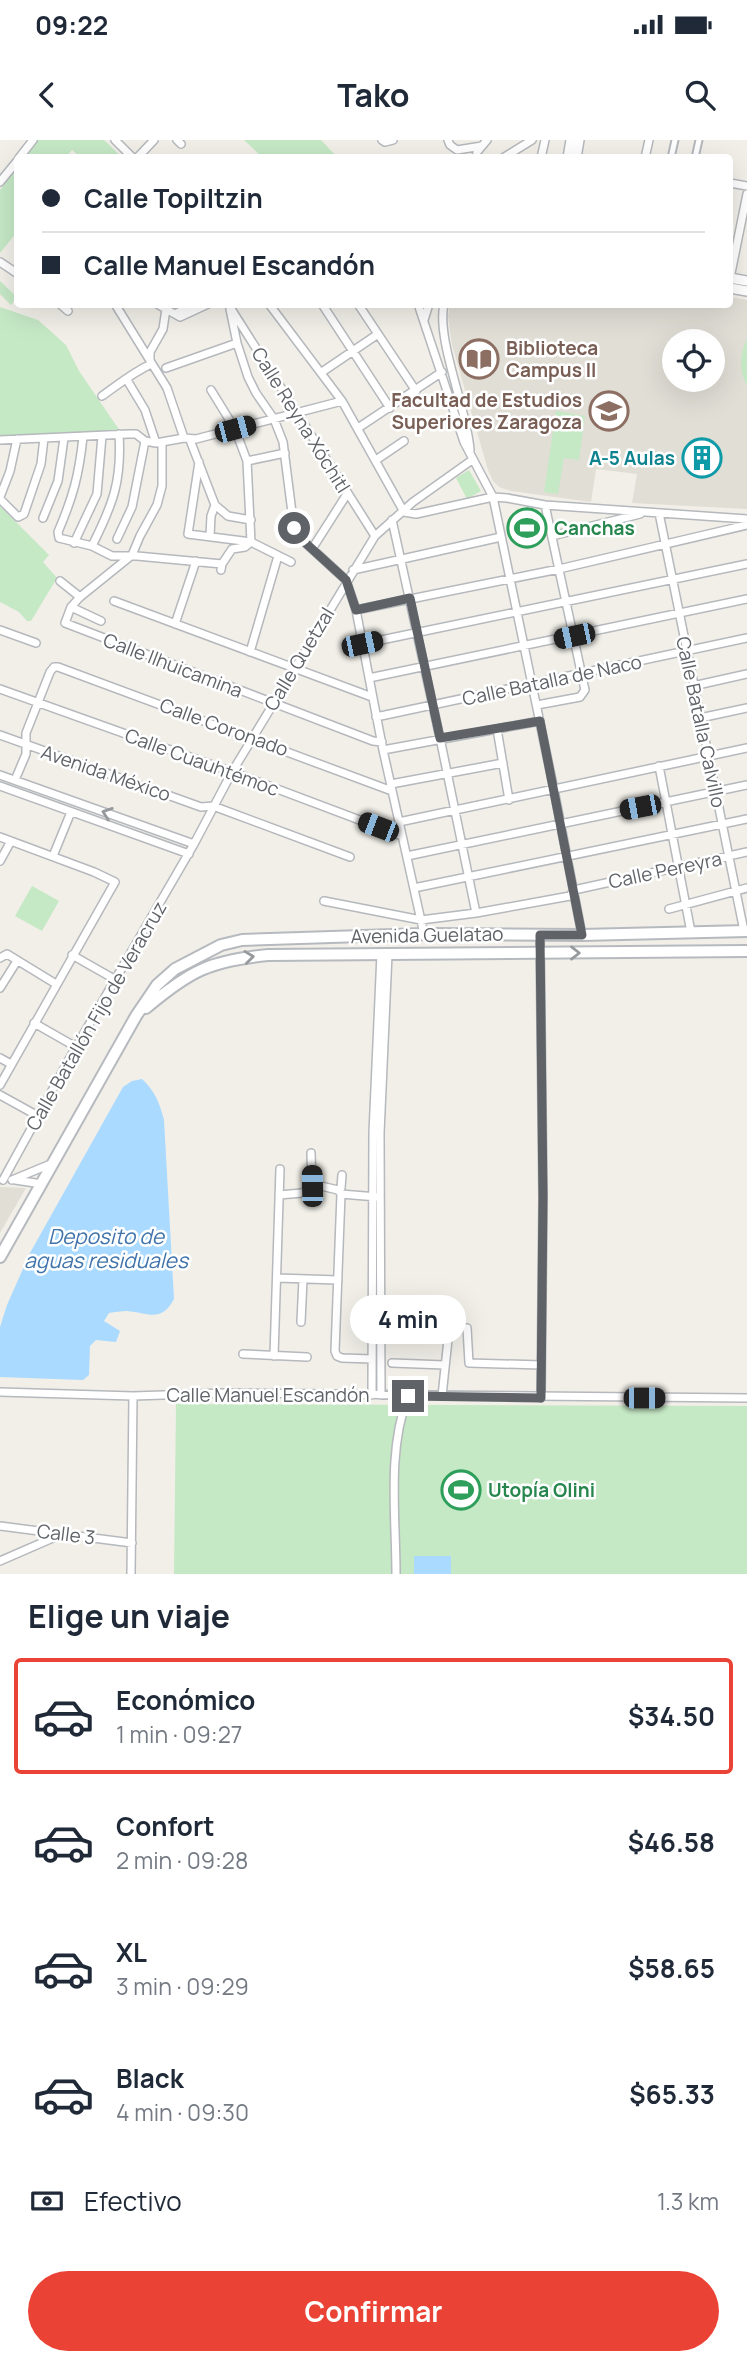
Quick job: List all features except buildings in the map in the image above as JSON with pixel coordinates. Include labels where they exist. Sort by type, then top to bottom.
[{"type":"main road","name":"Avenida Guelatao","points":[[0,1256],[136,1016],[158,985],[175,969],[221,945],[266,937],[745,931]]},
{"type":"main road","name":"Avenida Guelatao","points":[[136,1016],[185,977],[203,967],[268,955],[747,951]]},
{"type":"street","points":[[22,154],[33,140]]},
{"type":"street","points":[[115,140],[131,154]]},
{"type":"street","points":[[139,154],[154,140]]},
{"type":"street","points":[[382,140],[393,140]]},
{"type":"street","points":[[449,140],[450,145],[457,150],[485,143]]},
{"type":"street","points":[[509,154],[532,140]]},
{"type":"street","points":[[0,181],[14,164]]},
{"type":"street","points":[[733,263],[747,194]]},
{"type":"street","points":[[117,308],[167,388],[215,505],[229,516],[251,520]]},
{"type":"street","points":[[175,314],[186,308]]},
{"type":"street","points":[[151,364],[149,356],[163,328],[166,309],[181,317],[200,308]]},
{"type":"street","points":[[229,308],[237,343],[252,385],[274,419],[285,453],[292,522],[299,537],[346,580],[356,610],[376,717],[424,934]]},
{"type":"street","name":"Calle Reyna Xóchitl","points":[[230,308],[375,536]]},
{"type":"street","points":[[271,308],[342,401],[404,512],[416,514],[493,497],[545,505],[747,519]]},
{"type":"street","points":[[325,308],[390,408]]},
{"type":"street","points":[[361,308],[416,391]]},
{"type":"street","points":[[420,308],[471,457],[493,497],[582,935]]},
{"type":"street","points":[[424,320],[428,308]]},
{"type":"street","points":[[444,308],[443,327],[467,426],[471,457]]},
{"type":"street","points":[[322,372],[378,334]]},
{"type":"street","points":[[166,368],[237,343]]},
{"type":"street","points":[[102,396],[127,380],[130,373],[151,364]]},
{"type":"street","points":[[358,428],[442,372]]},
{"type":"street","points":[[101,621],[71,607],[132,555],[139,536],[157,505],[162,486],[159,444],[145,410],[127,380]]},
{"type":"street","points":[[211,390],[235,429],[247,461],[251,542]]},
{"type":"street","points":[[0,440],[135,434],[145,441],[159,444],[235,429],[342,401]]},
{"type":"street","points":[[92,545],[115,495],[121,456],[120,434]]},
{"type":"street","points":[[74,543],[97,494],[102,436]]},
{"type":"street","points":[[83,437],[74,493],[57,536],[74,543],[92,545],[112,556],[132,555],[196,561],[222,567],[232,549],[245,547],[251,542]]},
{"type":"street","points":[[17,439],[10,471],[0,498],[20,517],[24,514],[38,474],[44,438]]},
{"type":"street","points":[[43,518],[58,481],[64,438]]},
{"type":"street","points":[[117,539],[132,507],[145,441]]},
{"type":"street","points":[[376,460],[404,441]]},
{"type":"street","points":[[247,461],[285,453]]},
{"type":"street","name":"Calle Quetzal","points":[[189,854],[232,772],[375,536],[413,502],[471,457]]},
{"type":"street","points":[[199,462],[187,532],[192,536],[251,542],[291,562]]},
{"type":"street","points":[[312,549],[347,494]]},
{"type":"street","points":[[209,536],[215,505]]},
{"type":"street","points":[[537,705],[584,694],[585,690],[545,505]]},
{"type":"street","points":[[552,536],[646,512]]},
{"type":"street","name":"Calle Batalla Calvillo","points":[[659,513],[745,931]]},
{"type":"street","points":[[392,520],[476,913]]},
{"type":"street","points":[[356,610],[559,569],[747,525]]},
{"type":"street","points":[[353,570],[501,537]]},
{"type":"street","points":[[250,652],[278,556]]},
{"type":"street","points":[[175,624],[196,561]]},
{"type":"street","points":[[362,644],[747,564]]},
{"type":"street","points":[[60,581],[80,597]]},
{"type":"street","points":[[369,678],[747,599]]},
{"type":"street","points":[[114,601],[372,697]]},
{"type":"street","name":"Calle Ilhuicamina","points":[[71,607],[65,623],[82,631],[383,746]]},
{"type":"street","points":[[0,629],[36,643]]},
{"type":"street","name":"Calle Batalla de Naco","points":[[376,717],[747,638]]},
{"type":"street","name":"Calle Coronado","points":[[38,703],[54,667],[391,787]]},
{"type":"street","points":[[693,686],[747,674]]},
{"type":"street","name":"Calle Cuauhtémoc","points":[[0,689],[402,836]]},
{"type":"street","points":[[15,780],[27,746],[26,733],[38,703]]},
{"type":"street","points":[[701,718],[747,708]]},
{"type":"street","points":[[383,746],[540,721]]},
{"type":"street","points":[[497,729],[509,800]]},
{"type":"street","name":"Avenida México","points":[[0,736],[201,807],[213,806],[351,857]]},
{"type":"street","points":[[399,822],[747,748]]},
{"type":"street","points":[[391,787],[447,772],[503,763]]},
{"type":"street","points":[[660,766],[691,932]]},
{"type":"street","points":[[0,775],[194,844]]},
{"type":"street","points":[[407,856],[747,785]]},
{"type":"street","points":[[0,786],[189,854]]},
{"type":"street","points":[[53,856],[71,812]]},
{"type":"street","points":[[414,888],[747,819]]},
{"type":"street","points":[[140,836],[145,827]]},
{"type":"street","points":[[0,837],[115,882],[0,1085]]},
{"type":"street","points":[[0,861],[11,841]]},
{"type":"street","name":"Calle Pereyra","points":[[324,901],[421,920],[570,896],[574,890],[747,852]]},
{"type":"street","name":"Calle Batallón Fijo de Veracruz","points":[[1,1180],[189,854]]},
{"type":"street","points":[[669,909],[747,888]]},
{"type":"street","points":[[540,935],[543,1197],[541,1398]]},
{"type":"street","points":[[0,958],[7,954],[55,984]]},
{"type":"street","points":[[377,1395],[377,1133],[385,954]]},
{"type":"street","points":[[72,955],[116,980]]},
{"type":"street","points":[[0,988],[17,961]]},
{"type":"street","points":[[34,1023],[76,1047]]},
{"type":"street","points":[[0,1058],[11,1064]]},
{"type":"street","points":[[0,1095],[38,1116]]},
{"type":"street","points":[[311,1153],[312,1186]]},
{"type":"street","points":[[12,1180],[53,1163]]},
{"type":"street","points":[[274,1356],[279,1168]]},
{"type":"street","points":[[342,1175],[336,1353],[342,1358],[372,1359]]},
{"type":"street","points":[[1,1180],[42,1184]]},
{"type":"street","points":[[279,1195],[321,1186],[340,1192],[377,1197]]},
{"type":"street","points":[[277,1278],[338,1280]]},
{"type":"street","points":[[301,1322],[303,1279]]},
{"type":"street","points":[[377,1289],[372,1359],[377,1395]]},
{"type":"street","points":[[467,1328],[469,1363],[541,1365]]},
{"type":"street","points":[[442,1396],[445,1365],[448,1360],[449,1330]]},
{"type":"street","points":[[243,1354],[307,1357]]},
{"type":"street","points":[[391,1363],[445,1365]]},
{"type":"street","name":"Calle Manuel Escandón","points":[[0,1392],[132,1396],[224,1393],[747,1398]]},
{"type":"street","points":[[131,1574],[132,1396]]},
{"type":"street","points":[[396,1574],[396,1442],[399,1419],[408,1396]]},
{"type":"street","name":"Calle 3","points":[[0,1526],[132,1543]]},
{"type":"street","points":[[0,1561],[62,1534]]},
{"type":"shaded area","name":"Facultad de Estudios Superiores Zaragoza","points":[[733,298],[747,300],[747,509],[632,503],[637,474],[596,469],[591,502],[499,487],[488,470],[452,345],[449,308],[733,308]]},
{"type":"shaded area","points":[[0,1187],[26,1188],[0,1233]]},
{"type":"green space","points":[[38,140],[104,140],[119,154],[77,154],[72,150],[69,154],[27,154]]},
{"type":"green space","points":[[244,140],[321,140],[334,154],[259,154]]},
{"type":"green space","points":[[14,172],[14,236],[0,253],[0,190]]},
{"type":"green space","points":[[0,281],[14,294],[14,301],[11,305],[0,294]]},
{"type":"green space","points":[[0,307],[38,320],[66,345],[79,371],[120,431],[0,439]]},
{"type":"green space","points":[[747,339],[747,386],[741,362]]},
{"type":"green space","points":[[556,411],[585,416],[579,460],[564,458],[558,494],[544,492]]},
{"type":"green space","points":[[469,470],[481,491],[467,499],[456,478]]},
{"type":"green space","points":[[0,506],[49,555],[43,562],[57,578],[31,621],[0,602]]},
{"type":"green space","name":"Canchas","points":[[543,515],[547,534],[511,541],[508,522]]},
{"type":"green space","points":[[32,886],[59,901],[42,931],[15,916]]},
{"type":"green space","name":"Utopía Olini","points":[[176,1404],[747,1406],[747,1574],[174,1574]]},
{"type":"water","name":"Deposito de aguas residuales","points":[[142,1079],[156,1098],[164,1120],[174,1299],[159,1314],[127,1311],[109,1313],[104,1321],[120,1331],[116,1342],[96,1340],[90,1346],[89,1375],[83,1380],[0,1377],[0,1327],[30,1253],[123,1087]]},
{"type":"water","points":[[414,1556],[451,1556],[451,1574],[414,1574]]},
{"type":"place","name":"Biblioteca Campus II","points":[[479,359]]},
{"type":"place","name":"Facultad de Estudios Superiores Zaragoza","points":[[609,411]]},
{"type":"place","name":"A-5 Aulas","points":[[702,458]]},
{"type":"place","name":"Canchas","points":[[527,528]]},
{"type":"place","name":"Utopía Olini","points":[[461,1490]]},
{"type":"route","points":[[294,528],[299,537],[346,580],[356,610],[410,598],[440,738],[540,721],[582,935],[540,935],[543,1197],[541,1398],[408,1396]]}]
